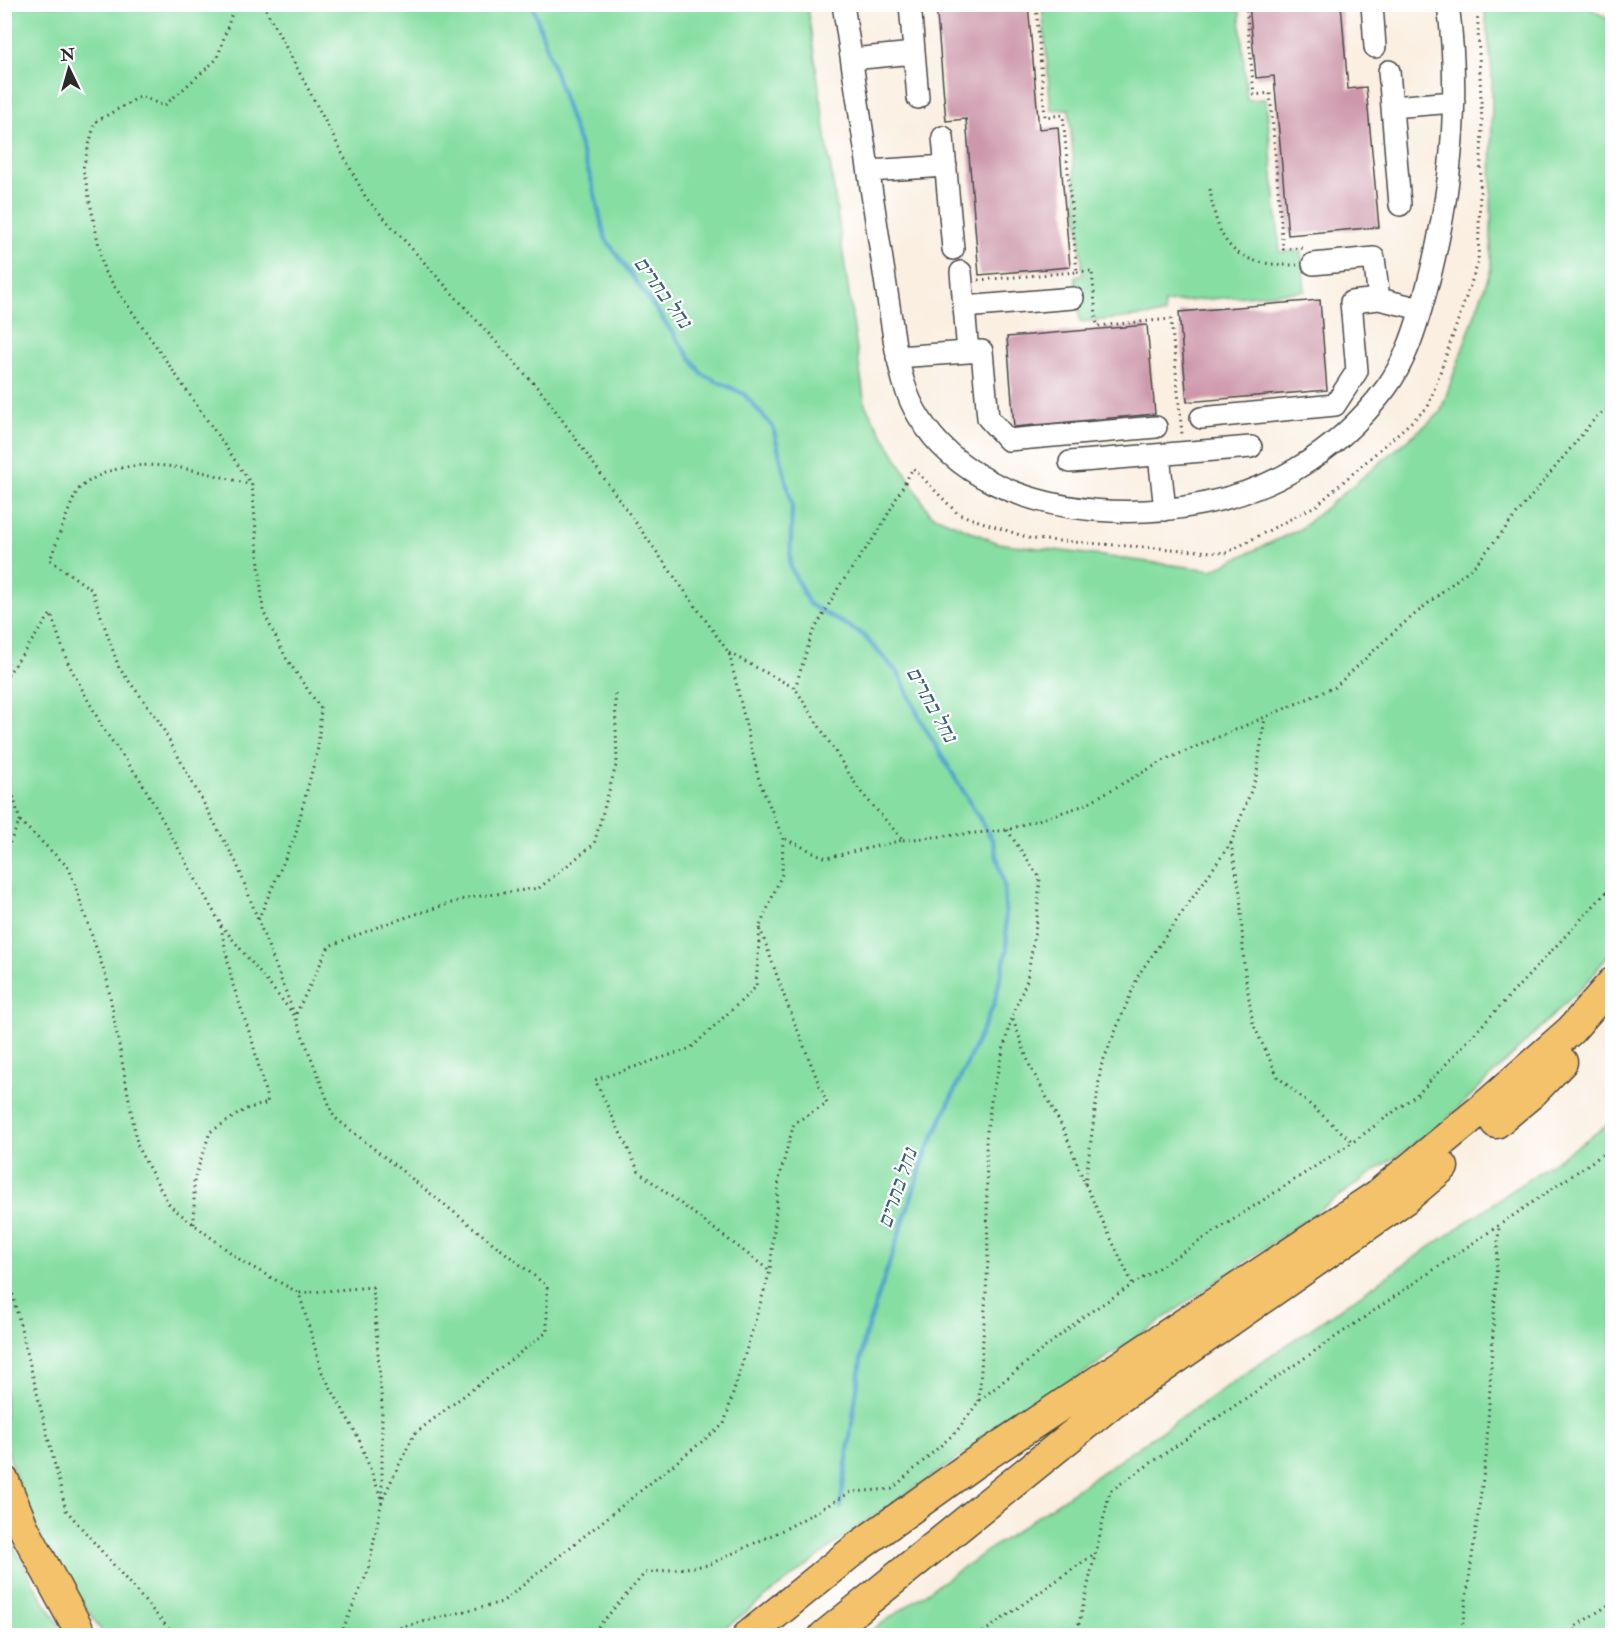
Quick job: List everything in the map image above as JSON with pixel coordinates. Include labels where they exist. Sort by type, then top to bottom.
[{"type":"highway","points":[[748,1635],[859,1546],[972,1464],[1376,1196],[1484,1107],[1571,1030],[1612,982]]},
{"type":"highway","points":[[824,1635],[1112,1403],[1405,1199],[1532,1093],[1612,1010]]},
{"type":"highway","points":[[4,1481],[24,1529],[82,1635]]},
{"type":"street","points":[[843,4],[897,357],[903,383],[919,417],[941,446],[972,471],[1009,490],[1054,504],[1106,511],[1165,510],[1211,502],[1255,489],[1295,470],[1331,446],[1362,418],[1388,386],[1408,349],[1421,309],[1432,267],[1448,185],[1454,102],[1448,4]]},
{"type":"street","points":[[910,4],[918,98]]},
{"type":"street","points":[[1372,4],[1376,47]]},
{"type":"street","points":[[852,59],[914,53]]},
{"type":"street","points":[[1389,71],[1400,205]]},
{"type":"street","points":[[1392,107],[1454,102]]},
{"type":"street","points":[[943,137],[953,249]]},
{"type":"street","points":[[869,171],[946,166]]},
{"type":"street","points":[[1309,264],[1374,258],[1379,299]]},
{"type":"street","points":[[961,277],[968,352]]},
{"type":"street","points":[[964,308],[1073,298]]},
{"type":"street","points":[[1201,418],[1335,405],[1358,371],[1351,302],[1379,299],[1421,309]]},
{"type":"street","points":[[897,357],[982,351],[988,418],[1008,440],[1156,427]]},
{"type":"street","points":[[1070,462],[1251,447]]},
{"type":"street","points":[[1159,455],[1165,510]]},
{"type":"path","points":[[235,4],[217,59],[164,106],[141,96],[95,122],[83,168],[104,271],[252,485],[263,611],[286,658],[321,709],[318,748],[295,836],[258,920]]},
{"type":"path","points":[[263,4],[366,198],[544,396],[729,653],[759,780],[783,838],[782,874],[760,926],[756,987],[691,1048],[595,1080],[639,1172],[770,1270]]},
{"type":"path","points":[[1036,4],[1045,117],[1064,115],[1077,272]]},
{"type":"path","points":[[1210,189],[1216,223],[1230,249],[1257,263],[1309,264],[1304,247],[1283,249],[1270,93],[1254,95],[1246,4]]},
{"type":"path","points":[[961,277],[1092,271],[1097,326],[1171,319],[1183,453]]},
{"type":"path","points":[[783,838],[826,858],[903,840],[1007,830],[1082,806],[1165,760],[1335,687],[1397,629],[1476,564],[1597,416],[1612,407]]},
{"type":"path","points":[[252,485],[184,467],[117,467],[79,489],[50,560],[92,590],[118,668],[157,718],[237,864],[334,1117],[547,1286],[547,1332],[414,1434],[382,1500]]},
{"type":"path","points":[[4,680],[51,614],[67,661],[104,730],[141,781],[220,923],[295,1016]]},
{"type":"path","points":[[729,653],[795,688],[860,791],[903,840]]},
{"type":"path","points":[[295,1016],[329,946],[388,923],[467,898],[538,888],[594,844],[617,762],[615,693]]},
{"type":"path","points":[[1085,1184],[1101,1066],[1140,974],[1231,843],[1256,778],[1265,717]]},
{"type":"path","points":[[4,762],[20,821],[69,868],[107,980],[138,1148],[170,1206],[243,1262],[299,1293],[373,1287],[382,1407],[382,1500],[368,1571],[340,1635]]},
{"type":"path","points":[[4,854],[20,821]]},
{"type":"path","points":[[979,1401],[988,1261],[986,1139],[992,1094],[1012,1017],[1027,980],[1037,919],[1040,878],[1007,830]]},
{"type":"path","points":[[1231,843],[1240,893],[1244,967],[1253,1024],[1278,1077],[1353,1142]]},
{"type":"path","points":[[590,1635],[645,1573],[708,1565],[789,1527],[851,1492],[892,1490],[956,1432],[979,1401],[1084,1316],[1353,1142],[1419,1093],[1612,886]]},
{"type":"path","points":[[194,1226],[194,1180],[210,1132],[246,1109],[268,1102],[252,1040],[233,985],[220,923]]},
{"type":"path","points":[[366,1635],[502,1602],[724,1424],[770,1270],[779,1179],[794,1123],[827,1104],[786,1001],[760,926]]},
{"type":"path","points":[[1012,1017],[1030,1066],[1064,1130],[1085,1184],[1132,1283]]},
{"type":"path","points":[[1076,1635],[1110,1491],[1612,1148]]},
{"type":"path","points":[[1461,1635],[1486,1457],[1499,1226]]},
{"type":"path","points":[[4,1247],[12,1292],[66,1510],[175,1635]]},
{"type":"path","points":[[299,1293],[322,1372],[358,1437],[382,1500]]},
{"type":"path","points":[[978,1635],[1095,1553]]},
{"type":"path","points":[[1577,1635],[1574,1627],[1612,1603]]},
{"type":"green space","points":[[5,5],[807,5],[865,405],[930,514],[998,543],[1212,570],[1300,529],[1440,413],[1491,269],[1492,71],[1484,5],[1585,5],[1612,22],[1612,950],[1590,979],[1442,1124],[1143,1333],[863,1523],[716,1635],[104,1635],[44,1544],[13,1470],[5,1441]]},
{"type":"green space","points":[[1042,5],[1239,5],[1247,100],[1266,99],[1280,252],[1301,251],[1305,291],[1164,303],[1165,314],[1080,322],[1075,277],[1083,275],[1069,109],[1051,110]]},
{"type":"green space","points":[[1612,1122],[1612,1635],[866,1635],[869,1632]]},
{"type":"green space","points":[[4,1528],[40,1595],[66,1635],[5,1635]]},
{"type":"building","points":[[936,4],[1028,4],[1039,129],[1058,127],[1070,267],[979,275],[966,119],[946,121]]},
{"type":"building","points":[[1249,4],[1341,4],[1348,89],[1366,87],[1379,227],[1288,235],[1274,76],[1256,78]]},
{"type":"building","points":[[1320,300],[1327,390],[1187,402],[1179,312]]},
{"type":"building","points":[[1147,325],[1155,414],[1014,427],[1007,337]]},
{"type":"waterway","name":"נחל בתרים","points":[[532,4],[591,179],[605,238],[702,374],[744,394],[773,427],[792,505],[790,566],[809,604],[862,634],[899,674],[921,721],[993,841],[1004,884],[1007,950],[994,1004],[926,1153],[864,1339],[840,1507]]}]
